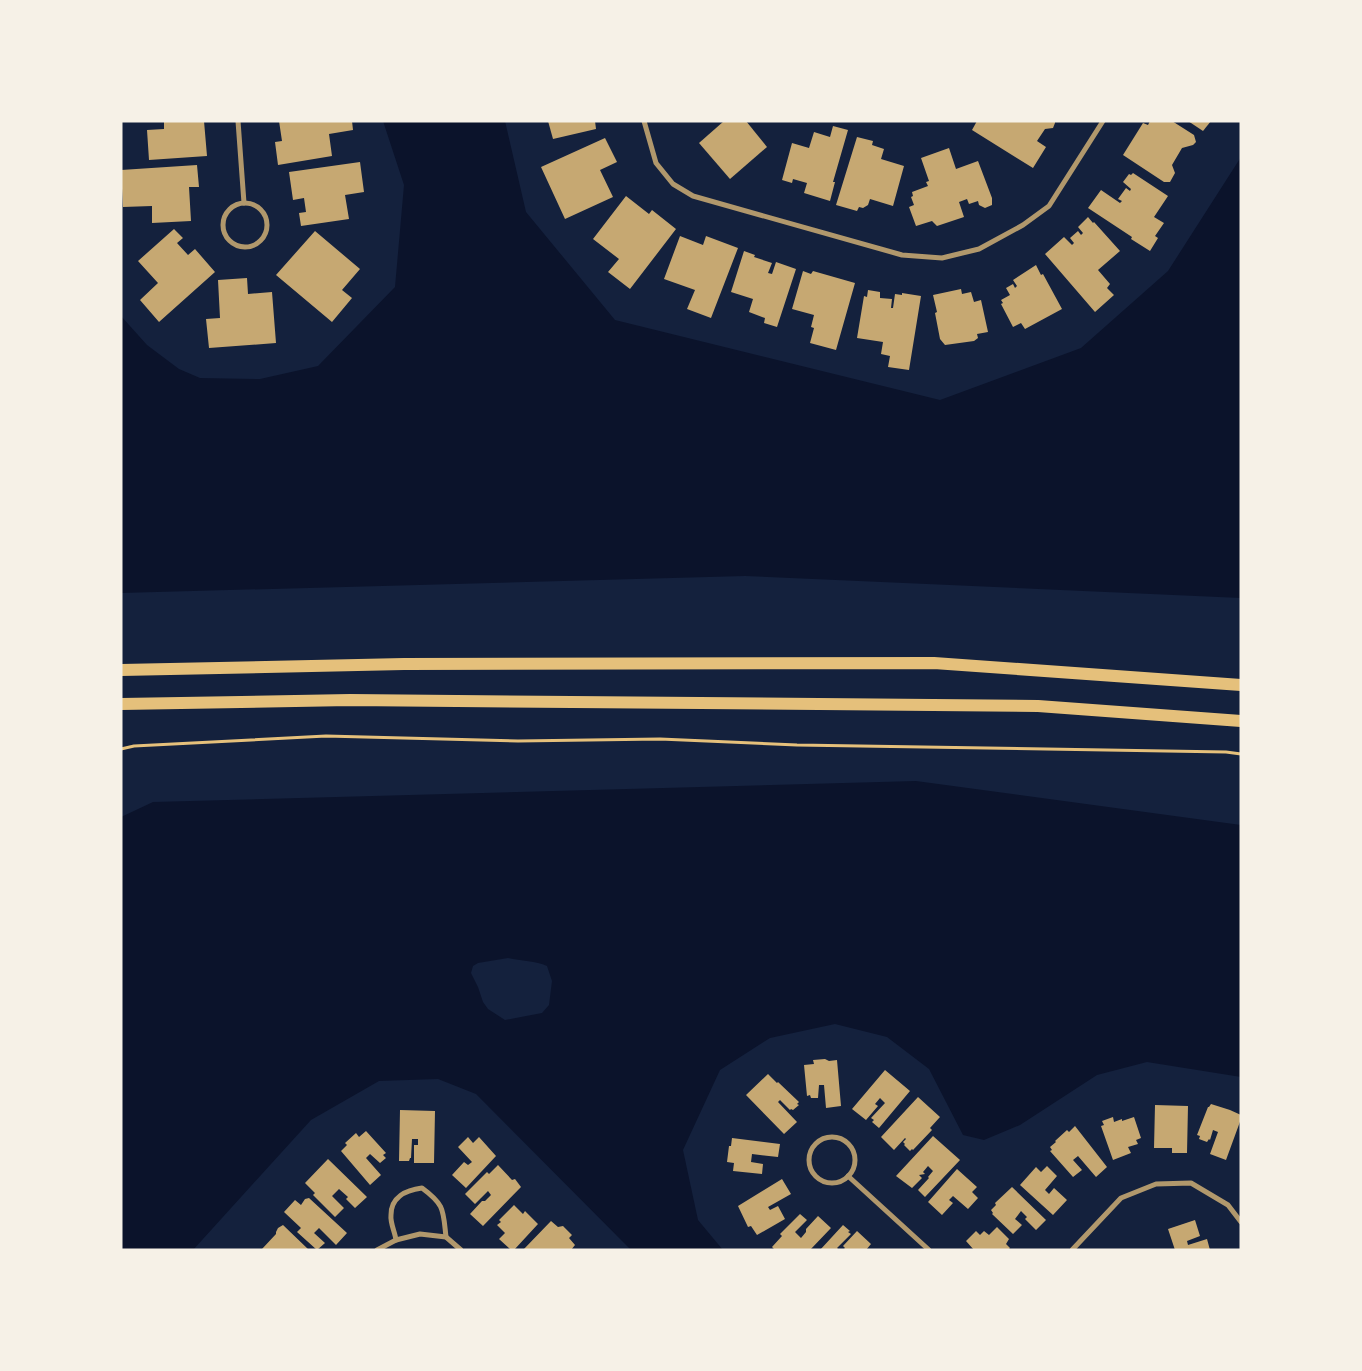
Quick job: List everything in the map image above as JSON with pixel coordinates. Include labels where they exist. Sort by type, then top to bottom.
[{"type":"main road","points":[[121,670],[404,664],[934,663],[1241,685]]},
{"type":"main road","points":[[121,704],[350,700],[1038,706],[1241,721]]},
{"type":"street","points":[[238,121],[244,204]]},
{"type":"street","points":[[644,121],[656,164],[673,184],[693,196],[902,255],[942,258],[978,249],[1023,226],[1048,206],[1103,121]]},
{"type":"street","points":[[244,204],[252,204],[260,209],[265,215],[267,224],[262,240],[255,245],[247,247],[238,246],[231,242],[226,235],[224,227],[225,218],[229,211],[236,206],[244,204]]},
{"type":"street","points":[[832,1137],[848,1144],[853,1151],[855,1160],[853,1169],[848,1176],[832,1183],[823,1181],[815,1176],[810,1169],[809,1160],[810,1152],[815,1144],[823,1139],[832,1137]]},
{"type":"street","points":[[848,1176],[929,1250]]},
{"type":"street","points":[[1072,1250],[1121,1198],[1156,1184],[1191,1182],[1228,1205],[1241,1222]]},
{"type":"street","points":[[396,1240],[391,1215],[396,1199],[408,1190],[422,1188],[437,1199],[443,1210],[446,1237]]},
{"type":"street","points":[[377,1250],[396,1240],[420,1234],[446,1237],[461,1250]]},
{"type":"path","points":[[121,749],[134,746],[326,736],[518,741],[660,739],[797,745],[1226,752],[1241,754]]},
{"type":"water","points":[[383,121],[505,121],[526,212],[615,320],[940,400],[1081,348],[1168,271],[1241,157],[1241,598],[745,576],[121,593],[121,316],[147,345],[179,369],[200,378],[260,379],[318,366],[395,287],[404,185]]},
{"type":"water","points":[[916,781],[1241,825],[1241,1077],[1147,1062],[1097,1075],[1020,1125],[984,1140],[963,1135],[929,1069],[887,1037],[835,1024],[770,1038],[720,1070],[683,1150],[698,1220],[723,1250],[631,1250],[476,1094],[438,1079],[379,1081],[311,1120],[193,1250],[121,1250],[121,817],[153,802]],"holes":[[[508,958],[547,966],[552,981],[549,1005],[542,1013],[505,1020],[488,1009],[483,1002],[471,973],[473,966],[478,963]]]},
{"type":"building","points":[[164,121],[204,121],[207,156],[149,160],[147,130],[164,129]]},
{"type":"building","points":[[279,121],[352,121],[353,130],[329,134],[332,156],[278,165],[275,142],[282,141]]},
{"type":"building","points":[[548,121],[595,121],[596,129],[553,139]]},
{"type":"building","points":[[724,121],[746,121],[767,147],[730,179],[699,143]]},
{"type":"building","points":[[977,121],[1055,121],[1055,123],[1053,128],[1045,129],[1037,141],[1046,147],[1033,168],[972,130]]},
{"type":"building","points":[[1150,121],[1172,121],[1194,135],[1196,142],[1193,145],[1182,148],[1172,165],[1175,173],[1170,182],[1164,182],[1123,155],[1143,123],[1148,125]]},
{"type":"building","points":[[1188,121],[1211,121],[1203,131]]},
{"type":"building","points":[[833,126],[848,130],[833,182],[835,182],[830,201],[804,193],[807,183],[793,179],[792,183],[782,180],[792,143],[809,148],[814,132],[830,137]]},
{"type":"building","points":[[857,137],[873,141],[872,145],[884,149],[881,159],[904,166],[893,206],[870,199],[868,205],[863,208],[859,207],[857,211],[836,205]]},
{"type":"building","points":[[605,138],[617,162],[600,170],[613,197],[565,219],[541,167]]},
{"type":"building","points":[[949,148],[956,169],[978,161],[992,198],[992,205],[985,208],[979,205],[978,201],[969,204],[967,199],[959,202],[964,217],[937,226],[932,221],[916,226],[909,207],[914,205],[911,197],[913,196],[912,192],[928,186],[926,182],[929,181],[921,158]]},
{"type":"building","points":[[360,162],[364,192],[345,195],[349,219],[301,226],[299,213],[306,212],[304,198],[293,200],[289,172]]},
{"type":"building","points":[[197,165],[199,187],[189,187],[191,221],[152,223],[152,206],[123,207],[121,170]]},
{"type":"building","points":[[1133,173],[1168,196],[1154,217],[1164,223],[1155,236],[1158,238],[1150,251],[1088,208],[1101,190],[1120,203],[1122,201],[1118,199],[1126,188],[1130,191],[1131,189],[1123,182],[1129,174]]},
{"type":"building","points":[[626,196],[649,214],[652,210],[676,229],[630,289],[608,272],[619,259],[593,239]]},
{"type":"building","points":[[1088,217],[1120,251],[1098,270],[1110,284],[1107,288],[1114,295],[1095,312],[1045,254],[1064,237],[1072,245],[1074,243],[1070,238],[1078,231],[1081,235],[1083,233],[1078,227]]},
{"type":"building","points":[[174,229],[183,238],[177,243],[188,255],[195,249],[215,272],[159,322],[140,300],[158,283],[138,261]]},
{"type":"building","points":[[315,231],[360,269],[342,290],[352,298],[332,322],[276,275]]},
{"type":"building","points":[[680,236],[703,245],[706,236],[738,248],[711,318],[687,309],[695,290],[664,279]]},
{"type":"building","points":[[744,251],[755,255],[754,257],[772,263],[768,273],[772,274],[776,262],[796,269],[777,327],[764,323],[765,318],[749,312],[753,299],[731,292]]},
{"type":"building","points":[[1036,265],[1062,309],[1025,329],[1021,323],[1013,327],[1001,304],[1003,303],[1001,300],[1010,295],[1006,288],[1013,284],[1015,288],[1017,286],[1013,280]]},
{"type":"building","points":[[803,271],[811,274],[813,271],[855,283],[836,350],[810,343],[814,328],[811,327],[814,315],[792,309]]},
{"type":"building","points":[[247,278],[248,294],[272,292],[276,343],[209,348],[206,319],[220,318],[218,280]]},
{"type":"building","points":[[961,289],[962,294],[971,292],[974,302],[981,300],[988,332],[977,334],[978,338],[974,341],[945,345],[940,339],[933,295]]},
{"type":"building","points":[[868,290],[880,292],[880,298],[892,299],[891,308],[893,308],[895,294],[902,295],[902,293],[921,296],[909,370],[888,367],[890,356],[881,354],[883,342],[857,338],[864,296],[867,297]]},
{"type":"building","points":[[825,1059],[829,1061],[837,1060],[841,1106],[826,1108],[824,1085],[819,1085],[818,1098],[811,1098],[810,1095],[807,1096],[804,1065],[814,1064],[813,1060]]},
{"type":"building","points":[[885,1070],[910,1091],[879,1128],[872,1122],[874,1120],[871,1118],[885,1103],[880,1098],[875,1104],[878,1106],[866,1120],[852,1109]]},
{"type":"building","points":[[768,1074],[799,1102],[797,1104],[799,1105],[790,1110],[780,1100],[778,1102],[797,1122],[784,1134],[746,1095]]},
{"type":"building","points":[[918,1097],[940,1117],[930,1128],[932,1130],[913,1150],[910,1151],[904,1145],[905,1138],[894,1150],[881,1137]]},
{"type":"building","points":[[1211,1104],[1241,1115],[1226,1160],[1210,1154],[1218,1132],[1213,1130],[1210,1140],[1207,1142],[1199,1139],[1200,1136],[1197,1135]]},
{"type":"building","points":[[1155,1105],[1188,1106],[1187,1153],[1172,1153],[1172,1148],[1154,1148]]},
{"type":"building","points":[[400,1110],[435,1111],[434,1163],[414,1163],[414,1145],[418,1145],[418,1139],[412,1139],[411,1158],[409,1161],[399,1161]]},
{"type":"building","points":[[1113,1117],[1114,1122],[1134,1117],[1141,1138],[1136,1140],[1138,1144],[1128,1147],[1131,1153],[1113,1160],[1101,1126],[1104,1125],[1102,1121]]},
{"type":"building","points":[[1075,1126],[1107,1167],[1096,1177],[1078,1156],[1073,1160],[1082,1170],[1073,1177],[1050,1151],[1052,1150],[1050,1147],[1055,1141],[1067,1130],[1069,1132]]},
{"type":"building","points":[[366,1131],[386,1153],[383,1155],[386,1158],[380,1163],[370,1154],[366,1158],[381,1175],[370,1185],[341,1151],[347,1145],[345,1143],[356,1133],[359,1137]]},
{"type":"building","points":[[933,1136],[960,1160],[925,1197],[918,1190],[933,1171],[928,1166],[923,1172],[925,1174],[919,1175],[922,1178],[912,1188],[896,1176]]},
{"type":"building","points":[[468,1137],[473,1143],[479,1137],[496,1156],[466,1188],[452,1175],[464,1162],[468,1165],[472,1162],[458,1147]]},
{"type":"building","points":[[732,1138],[780,1144],[778,1157],[752,1154],[751,1162],[763,1164],[762,1174],[733,1171],[734,1163],[727,1162]]},
{"type":"building","points":[[328,1159],[367,1197],[355,1208],[346,1199],[348,1197],[339,1189],[332,1196],[344,1208],[335,1217],[313,1195],[315,1193],[305,1183]]},
{"type":"building","points":[[498,1165],[512,1180],[515,1179],[521,1187],[483,1226],[470,1214],[482,1201],[485,1201],[491,1195],[488,1191],[475,1204],[465,1194],[487,1172],[489,1174]]},
{"type":"building","points":[[1047,1166],[1057,1176],[1045,1190],[1049,1194],[1054,1188],[1067,1200],[1053,1215],[1020,1185],[1036,1167],[1041,1172]]},
{"type":"building","points":[[957,1169],[977,1187],[972,1192],[978,1198],[968,1209],[953,1196],[949,1200],[953,1203],[942,1215],[928,1202]]},
{"type":"building","points":[[782,1179],[791,1194],[768,1207],[770,1210],[778,1206],[785,1219],[757,1235],[751,1226],[748,1227],[738,1206]]},
{"type":"building","points":[[1012,1187],[1046,1220],[1036,1230],[1025,1219],[1027,1217],[1021,1211],[1015,1219],[1022,1225],[1013,1234],[992,1214],[991,1210],[996,1205],[995,1203]]},
{"type":"building","points":[[309,1198],[347,1233],[336,1245],[319,1228],[314,1233],[325,1243],[317,1250],[297,1232],[301,1228],[284,1212],[295,1200],[301,1205],[305,1199]]},
{"type":"building","points":[[514,1205],[523,1214],[525,1211],[538,1224],[514,1250],[511,1250],[499,1239],[505,1233],[497,1225],[501,1222],[499,1220]]},
{"type":"building","points":[[800,1214],[807,1220],[795,1232],[801,1238],[806,1229],[818,1216],[831,1228],[810,1250],[775,1250],[772,1247],[782,1236],[780,1234]]},
{"type":"building","points":[[1195,1220],[1200,1236],[1187,1241],[1188,1245],[1207,1239],[1210,1250],[1175,1250],[1168,1229]]},
{"type":"building","points":[[551,1221],[558,1227],[563,1226],[572,1235],[569,1238],[575,1245],[571,1250],[523,1250]]},
{"type":"building","points":[[283,1225],[309,1250],[262,1249],[276,1234],[278,1228]]},
{"type":"building","points":[[843,1225],[851,1234],[837,1248],[839,1250],[820,1250]]},
{"type":"building","points":[[997,1227],[1009,1239],[1006,1244],[1010,1248],[1008,1250],[974,1250],[966,1241],[976,1231],[980,1235],[984,1231],[989,1235]]},
{"type":"building","points":[[857,1231],[871,1244],[866,1250],[843,1250],[845,1248],[843,1246]]}]
